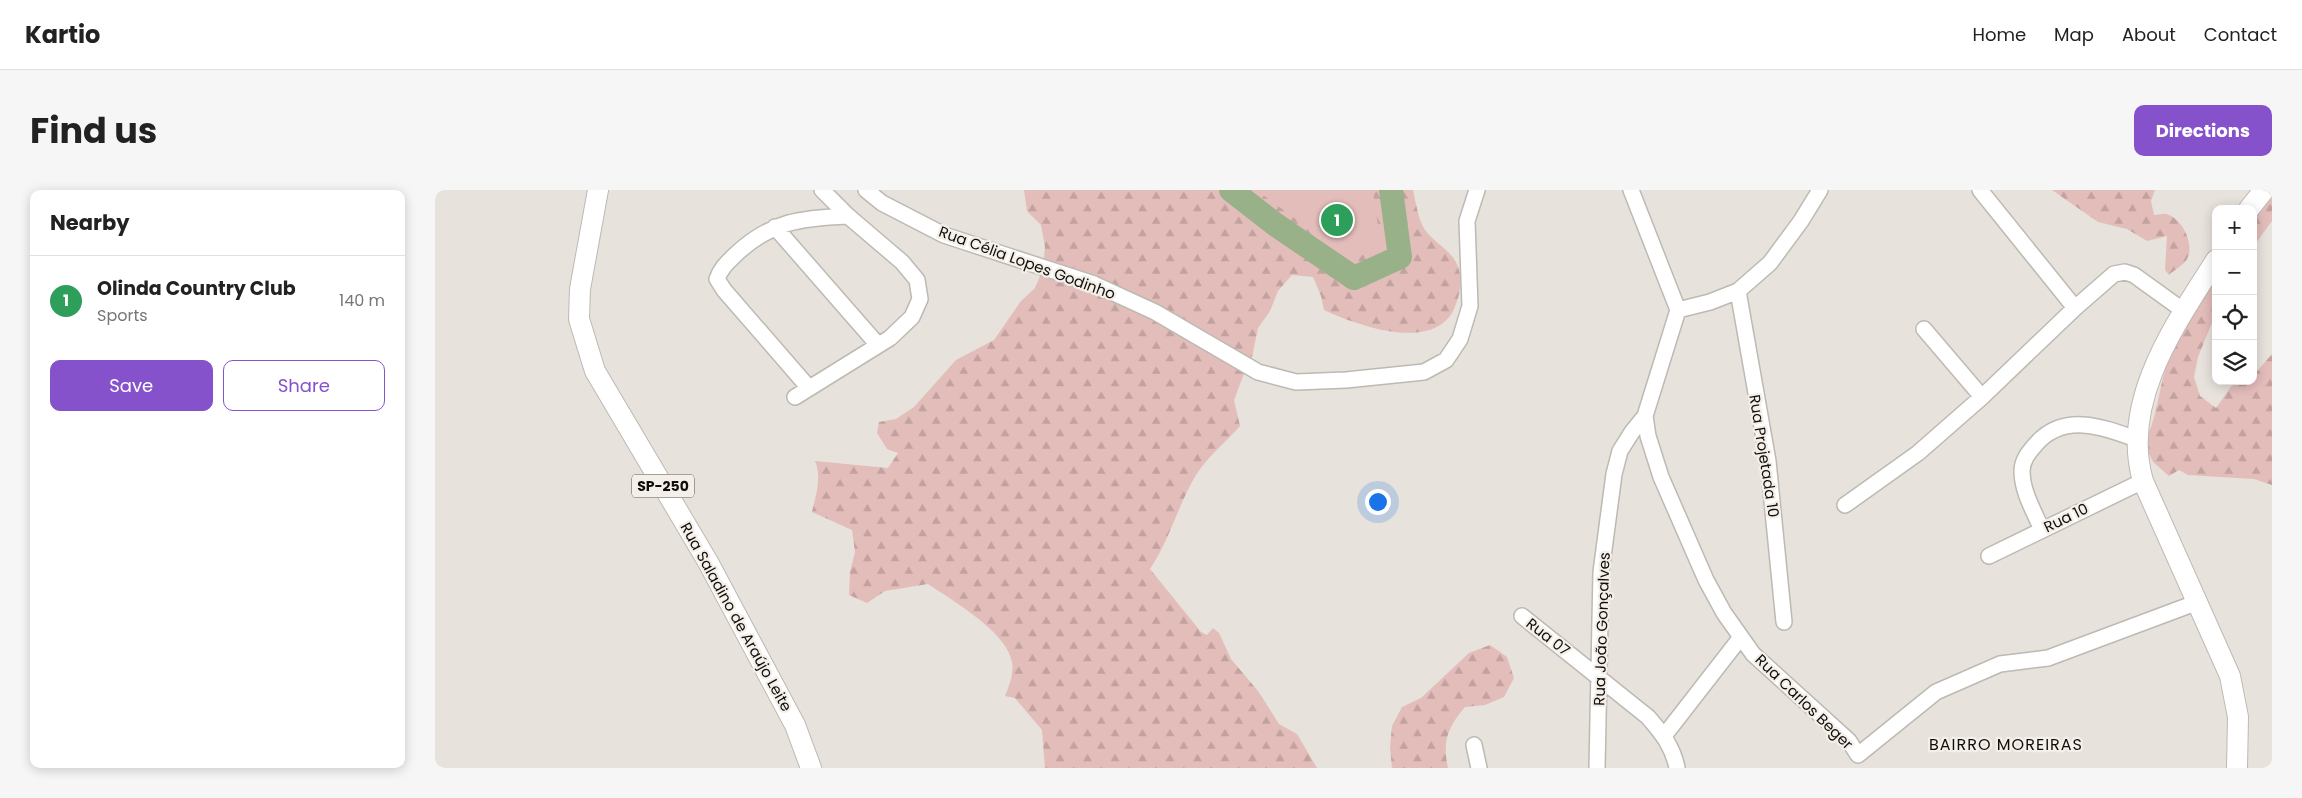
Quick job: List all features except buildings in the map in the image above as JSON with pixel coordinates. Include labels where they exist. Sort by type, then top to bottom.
[{"type":"main road","name":"Rua Saladino de Araújo Leite","points":[[598,190],[580,289],[579,320],[595,371],[708,562],[795,725],[811,768]]},
{"type":"main road","points":[[2252,205],[2264,190]]},
{"type":"main road","points":[[2212,266],[2184,311],[2155,364],[2142,405],[2136,439],[2138,462],[2143,481],[2231,676],[2238,717],[2237,768]]},
{"type":"street","points":[[795,397],[878,345],[912,317],[920,299],[917,280],[902,262],[848,216],[822,190]]},
{"type":"street","name":"Rua Célia Lopes Godinho","points":[[866,190],[882,203],[944,235],[1094,284],[1155,312],[1258,372],[1296,382],[1346,380],[1424,372],[1446,360],[1460,339],[1470,306],[1467,221],[1477,190]]},
{"type":"street","points":[[1631,190],[1678,310],[1710,302],[1739,291],[1770,262],[1801,221],[1820,190]]},
{"type":"street","points":[[1980,190],[2075,308]]},
{"type":"street","points":[[809,388],[724,290],[717,279],[720,270],[753,239],[775,227],[815,217],[848,216]]},
{"type":"street","points":[[775,227],[878,345]]},
{"type":"street","points":[[1845,505],[1917,453],[1982,397],[2075,308],[2114,274],[2125,272],[2134,275],[2184,311]]},
{"type":"street","name":"Rua Projetada 10","points":[[1739,291],[1768,462],[1784,622]]},
{"type":"street","name":"Rua João Gonçalves","points":[[1597,768],[1601,572],[1614,474],[1620,451],[1631,432],[1645,416],[1678,310]]},
{"type":"street","points":[[1924,329],[1982,397]]},
{"type":"street","name":"Rua Carlos Beger","points":[[1645,416],[1648,436],[1661,477],[1706,580],[1724,613],[1753,654],[1849,741],[1858,761],[1936,692],[2000,664],[2048,658],[2198,602]]},
{"type":"street","points":[[2042,530],[2026,494],[2022,470],[2026,455],[2039,441],[2059,427],[2080,424],[2100,426],[2136,439]]},
{"type":"street","name":"Rua 10","points":[[1989,556],[2143,481]]},
{"type":"street","name":"Rua 07","points":[[1522,616],[1648,717],[1664,736],[1675,757],[1677,768]]},
{"type":"street","points":[[1664,736],[1741,637]]},
{"type":"street","points":[[1473,744],[1479,768]]},
{"type":"green space","points":[[1024,190],[1413,190],[1419,216],[1425,230],[1449,253],[1457,264],[1460,278],[1459,291],[1456,304],[1447,320],[1433,329],[1416,333],[1376,329],[1324,310],[1321,296],[1313,277],[1292,275],[1278,291],[1270,311],[1258,328],[1252,357],[1234,400],[1240,426],[1211,456],[1196,475],[1163,546],[1150,569],[1201,632],[1207,635],[1213,628],[1219,633],[1231,659],[1258,691],[1279,724],[1297,734],[1317,768],[1045,768],[1042,730],[1015,698],[1005,696],[1012,675],[1012,662],[1008,651],[990,628],[928,584],[885,591],[867,603],[849,595],[850,572],[855,552],[852,530],[812,512],[818,480],[815,461],[888,468],[898,453],[887,449],[877,433],[879,422],[896,419],[914,407],[956,360],[994,340],[1021,301],[1035,288],[1043,269],[1045,247],[1041,225],[1027,211]]},
{"type":"green space","points":[[1256,190],[1373,190],[1381,249],[1351,259]]},
{"type":"green space","points":[[2052,190],[2155,190],[2151,201],[2154,215],[2166,214],[2172,216],[2182,226],[2188,239],[2189,253],[2187,259],[2169,275],[2165,270],[2167,236],[2147,241],[2127,229],[2098,222]]},
{"type":"green space","points":[[2272,190],[2272,221],[2257,242],[2257,205]]},
{"type":"green space","points":[[2212,267],[2212,323],[2198,357],[2194,377],[2200,396],[2216,408],[2232,385],[2257,385],[2257,371],[2272,354],[2272,485],[2254,479],[2188,475],[2179,470],[2169,476],[2153,462],[2144,443],[2152,425],[2163,377],[2182,325]]},
{"type":"green space","points":[[1490,645],[1507,657],[1514,678],[1504,697],[1485,705],[1465,707],[1459,714],[1454,721],[1446,742],[1448,768],[1392,768],[1390,747],[1392,726],[1402,707],[1421,698],[1469,653]]},
{"type":"waterway","points":[[1231,190],[1276,225],[1354,278],[1400,257],[1391,190]]},
{"type":"place","name":"Olinda Country Club","points":[[1337,220]]},
{"type":"district","name":"BAIRRO MOREIRAS","points":[[2006,744]]}]
